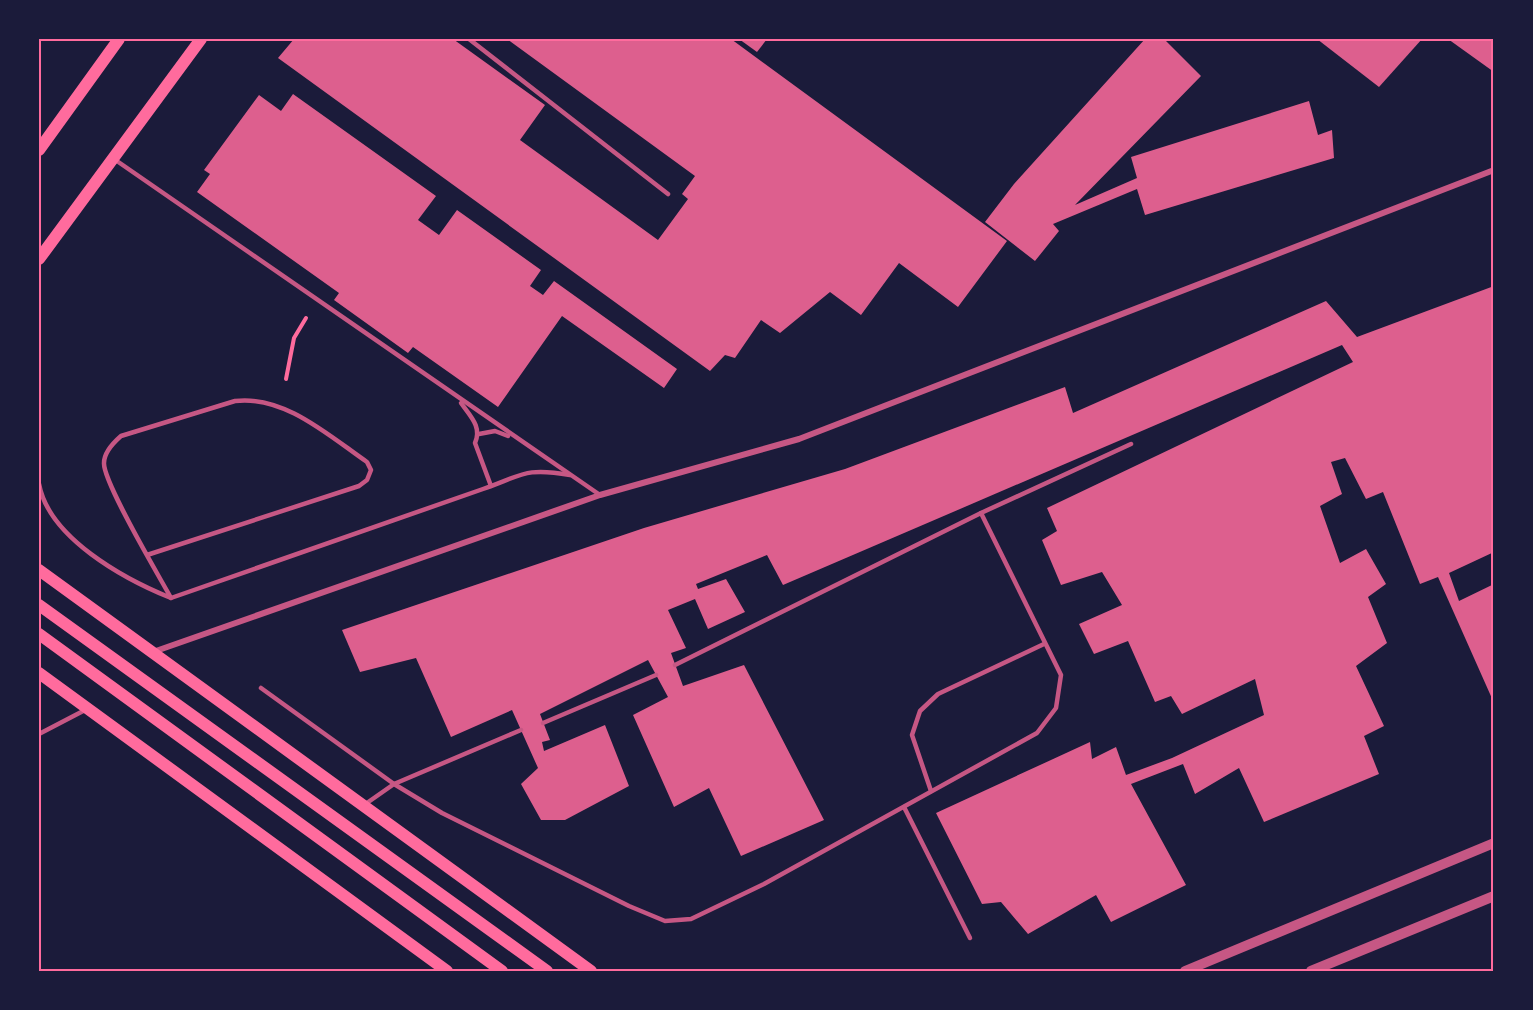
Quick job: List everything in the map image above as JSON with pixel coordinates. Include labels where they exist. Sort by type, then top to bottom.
[{"type":"main road","points":[[39,150],[119,39]]},
{"type":"main road","points":[[39,259],[201,39]]},
{"type":"main road","points":[[39,570],[362,807],[591,971]]},
{"type":"main road","points":[[39,605],[547,971]]},
{"type":"main road","points":[[39,634],[502,971]]},
{"type":"main road","points":[[42,679],[88,708],[447,971]]},
{"type":"street","points":[[153,652],[600,495],[799,439],[1494,170]]},
{"type":"street","points":[[1185,971],[1494,843]]},
{"type":"street","points":[[1311,971],[1494,896]]},
{"type":"lane","points":[[469,39],[668,194]]},
{"type":"lane","points":[[112,158],[600,495]]},
{"type":"lane","points":[[458,398],[476,424],[479,434],[475,443],[491,486]]},
{"type":"lane","points":[[147,555],[359,486],[367,480],[371,470],[367,462],[322,431],[273,403],[254,399],[235,401],[121,436],[111,445],[103,466],[120,506],[147,555],[171,598]]},
{"type":"lane","points":[[479,434],[495,431],[517,439]]},
{"type":"lane","points":[[675,664],[981,513],[1131,444]]},
{"type":"lane","points":[[39,484],[56,522],[115,572],[171,598],[520,474],[539,470],[570,475]]},
{"type":"lane","points":[[261,688],[394,784],[441,813],[665,921],[691,919],[764,884],[1037,733],[1056,708],[1061,675],[981,513]]},
{"type":"lane","points":[[931,791],[912,735],[920,711],[938,694],[1044,644]]},
{"type":"lane","points":[[543,723],[656,675]]},
{"type":"lane","points":[[39,734],[88,708]]},
{"type":"lane","points":[[362,807],[394,784],[521,730]]},
{"type":"lane","points":[[904,807],[970,938]]},
{"type":"path","points":[[286,379],[294,338],[306,318]]},
{"type":"building","points":[[294,39],[453,39],[545,105],[520,140],[658,240],[688,199],[682,194],[695,176],[507,39],[731,39],[1007,241],[958,307],[899,263],[861,315],[830,292],[780,333],[761,320],[735,358],[725,355],[710,371],[278,58]]},
{"type":"building","points":[[739,39],[767,39],[757,52]]},
{"type":"building","points":[[1145,39],[1164,39],[1201,76],[1075,205],[1137,178],[1131,157],[1309,101],[1318,135],[1332,130],[1334,158],[1145,215],[1137,189],[1053,224],[1059,231],[1035,261],[985,222],[1014,184]]},
{"type":"building","points":[[1317,39],[1422,39],[1379,87]]},
{"type":"building","points":[[1448,39],[1494,39],[1494,72]]},
{"type":"building","points":[[293,94],[436,196],[418,220],[439,235],[457,210],[541,270],[530,286],[543,295],[554,281],[677,369],[664,388],[562,316],[498,407],[413,347],[408,353],[334,300],[339,293],[197,192],[210,174],[204,170],[259,95],[281,111]]},
{"type":"building","points":[[1494,286],[1494,552],[1449,573],[1459,601],[1494,584],[1494,703],[1438,577],[1420,584],[1383,492],[1366,499],[1345,458],[1331,462],[1342,494],[1320,506],[1340,563],[1366,549],[1386,584],[1368,597],[1387,643],[1356,666],[1384,726],[1364,736],[1379,774],[1264,822],[1239,768],[1195,794],[1183,764],[1131,784],[1186,885],[1111,922],[1096,895],[1028,934],[1001,902],[982,904],[936,813],[1090,742],[1092,759],[1116,747],[1126,775],[1172,758],[1264,715],[1255,679],[1182,714],[1171,696],[1155,702],[1128,641],[1094,654],[1079,624],[1122,605],[1102,572],[1061,585],[1042,540],[1057,531],[1047,508],[1353,362],[1342,345],[783,585],[767,555],[696,584],[698,589],[726,579],[745,612],[708,629],[695,599],[668,610],[686,648],[671,653],[683,686],[744,665],[824,820],[741,856],[709,788],[674,807],[633,715],[668,697],[648,660],[540,714],[550,740],[542,742],[544,751],[605,725],[629,786],[565,820],[541,820],[521,784],[538,768],[512,710],[451,737],[416,658],[360,672],[342,630],[644,528],[845,469],[1065,387],[1073,413],[1326,301],[1357,337]]}]
